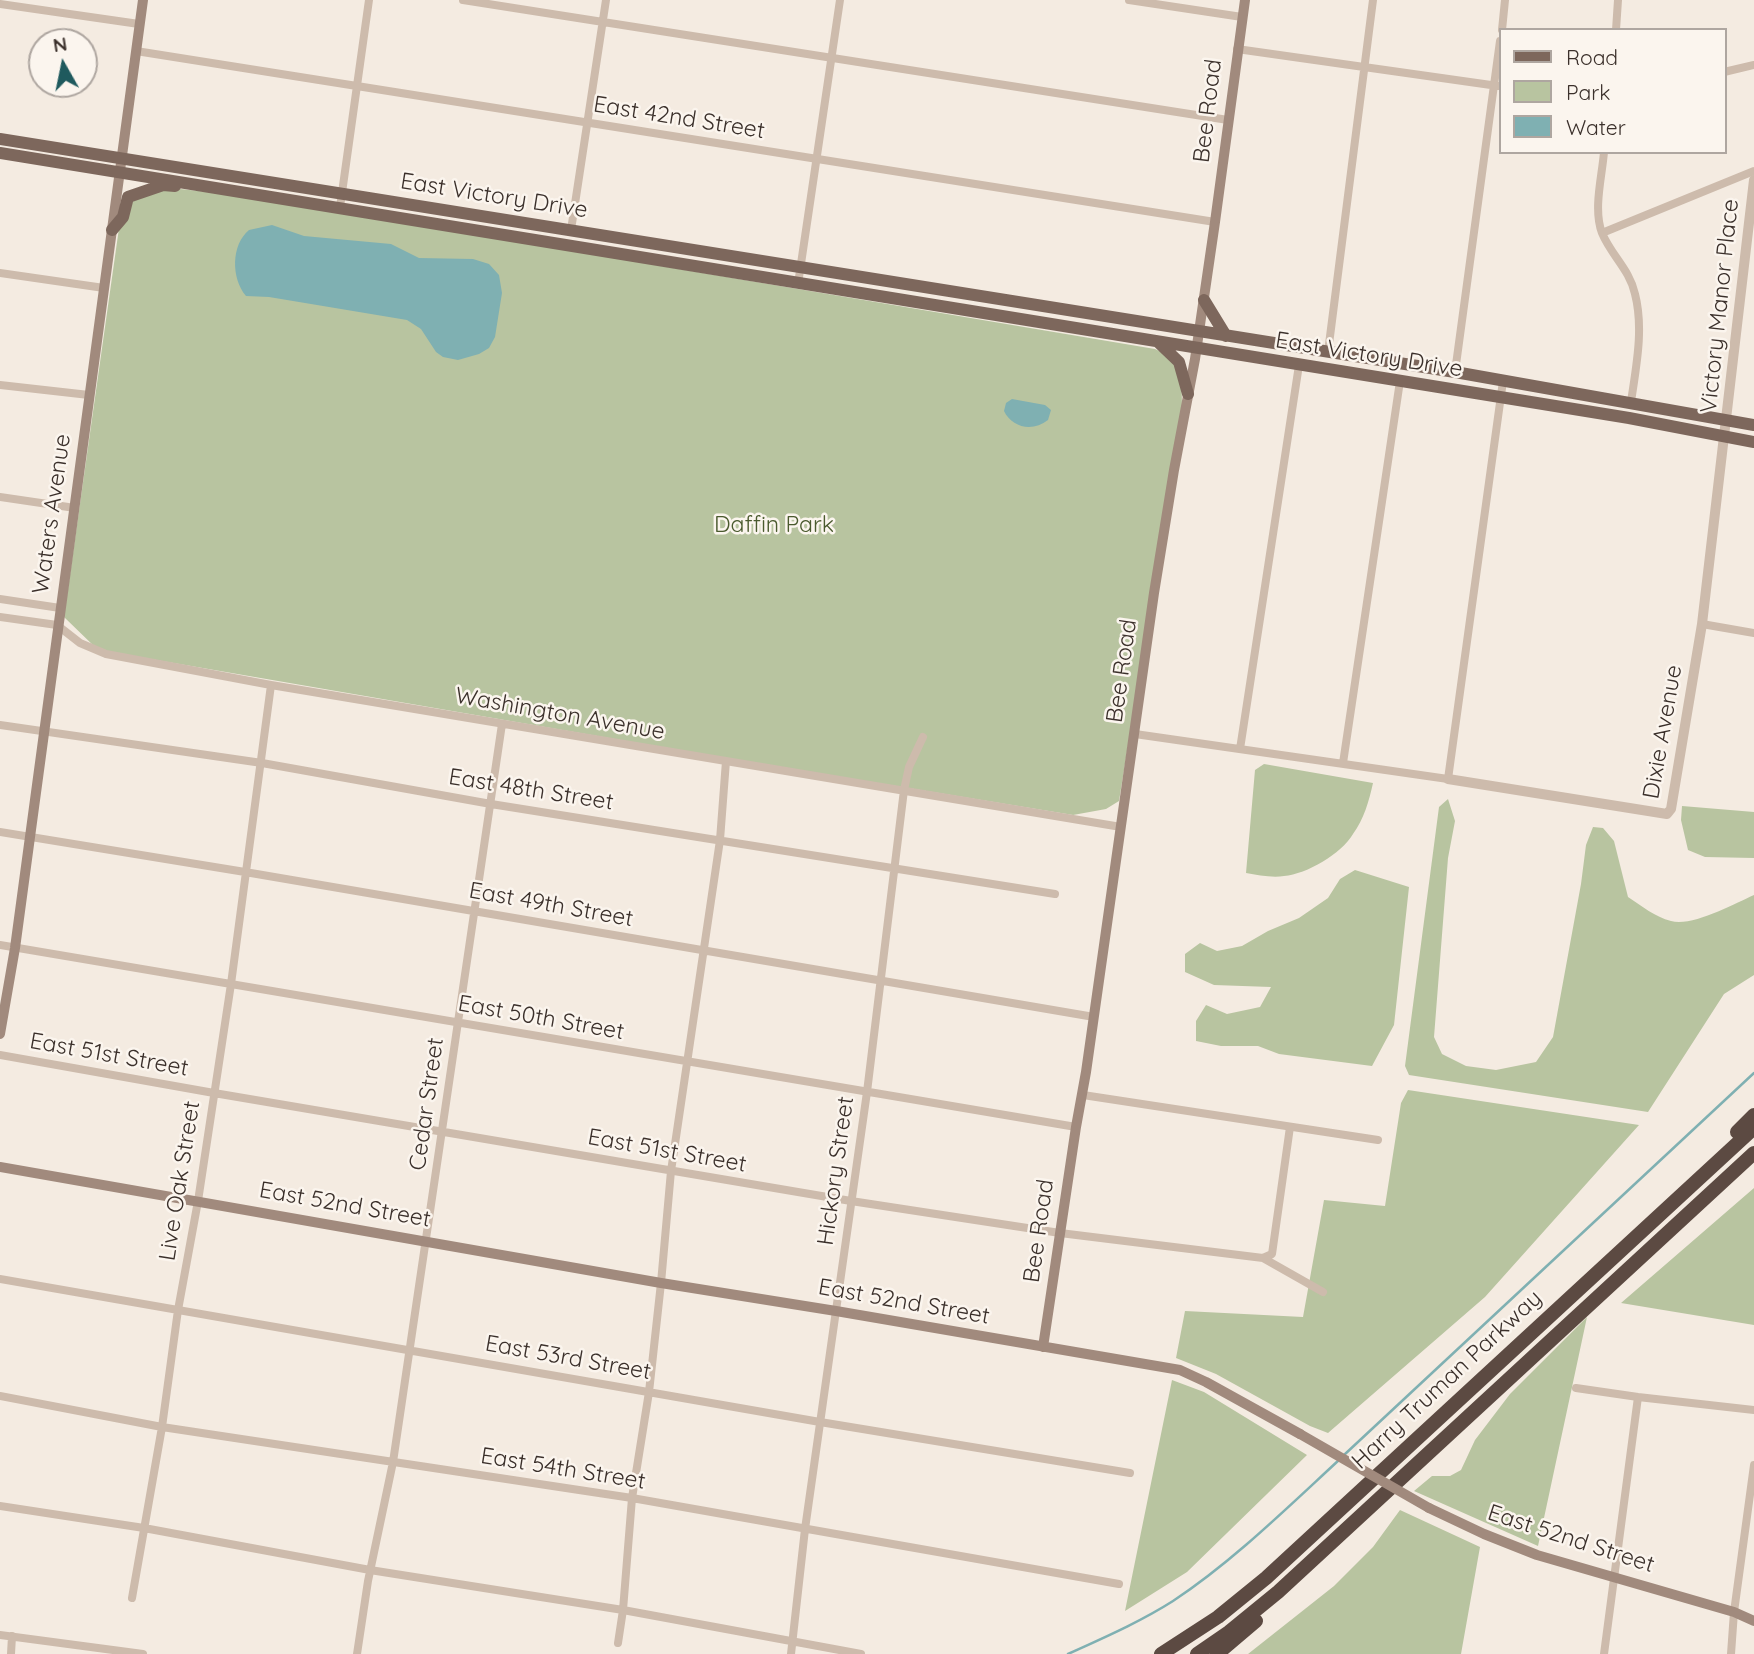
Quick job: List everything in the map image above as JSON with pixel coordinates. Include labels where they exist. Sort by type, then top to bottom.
[{"type":"highway","points":[[1528,1336],[1754,1115]]},
{"type":"highway","name":"Harry Truman Parkway","points":[[1161,1654],[1218,1617],[1266,1578],[1754,1128]]},
{"type":"highway","name":"Harry Truman Parkway","points":[[1197,1654],[1254,1612],[1303,1569],[1754,1153]]},
{"type":"highway","points":[[1217,1654],[1272,1606],[1303,1569]]},
{"type":"main road","name":"Waters Avenue","points":[[0,1034],[15,948],[143,0]]},
{"type":"main road","name":"Bee Road","points":[[1043,1347],[1083,1096],[1154,593],[1204,300],[1245,0]]},
{"type":"main road","name":"East Victory Drive","points":[[0,139],[121,157],[543,240],[798,284],[1629,418],[1754,442]]},
{"type":"main road","name":"East Victory Drive","points":[[0,153],[231,189],[341,200],[571,230],[1455,372],[1754,425]]},
{"type":"main road","points":[[112,230],[123,217],[128,197],[136,194],[163,185],[212,190],[231,189]]},
{"type":"main road","points":[[543,240],[548,236],[565,237],[571,230]]},
{"type":"main road","points":[[1204,300],[1226,336]]},
{"type":"main road","points":[[1158,342],[1179,362],[1188,394]]},
{"type":"main road","name":"East 52nd Street","points":[[0,1167],[661,1283],[1180,1370],[1300,1434],[1429,1508],[1484,1534],[1537,1555],[1734,1612],[1754,1621]]},
{"type":"street","points":[[341,200],[369,0]]},
{"type":"street","points":[[463,0],[1228,120]]},
{"type":"street","points":[[571,230],[606,0]]},
{"type":"street","points":[[798,284],[840,0]]},
{"type":"street","points":[[1129,0],[1242,17]]},
{"type":"street","points":[[1328,352],[1374,0]]},
{"type":"street","points":[[1502,28],[1505,0]]},
{"type":"street","points":[[1615,28],[1618,0]]},
{"type":"street","points":[[0,4],[139,24]]},
{"type":"street","points":[[1237,49],[1498,86],[1455,372]]},
{"type":"street","name":"East 42nd Street","points":[[136,51],[1215,222]]},
{"type":"street","points":[[1726,72],[1754,65]]},
{"type":"street","points":[[1604,154],[1598,215],[1602,233],[1631,279],[1639,315],[1638,355],[1631,402]]},
{"type":"street","points":[[1602,233],[1754,171]]},
{"type":"street","name":"Victory Manor Place","points":[[1725,436],[1754,180]]},
{"type":"street","points":[[0,273],[104,288]]},
{"type":"street","points":[[977,312],[980,296]]},
{"type":"street","points":[[1240,749],[1299,365]]},
{"type":"street","points":[[1343,764],[1400,381]]},
{"type":"street","points":[[1135,734],[1448,779],[1503,381]]},
{"type":"street","points":[[0,385],[89,395]]},
{"type":"street","name":"Dixie Avenue","points":[[1448,779],[1667,814],[1675,794],[1683,730],[1702,624],[1725,436]]},
{"type":"street","points":[[0,497],[75,508]]},
{"type":"street","points":[[0,599],[60,608]]},
{"type":"street","name":"Washington Avenue","points":[[0,617],[57,625],[80,643],[106,654],[271,685],[1121,827]]},
{"type":"street","points":[[1702,624],[1754,633]]},
{"type":"street","name":"Live Oak Street","points":[[132,1598],[198,1201],[231,984],[271,685]]},
{"type":"street","name":"East 48th Street","points":[[0,724],[262,763],[491,803],[1055,894]]},
{"type":"street","name":"Cedar Street","points":[[357,1654],[370,1570],[393,1462],[502,724]]},
{"type":"street","name":"Hickory Street","points":[[791,1654],[805,1529],[867,1092],[904,790],[909,767],[923,737]]},
{"type":"street","points":[[618,1643],[632,1498],[649,1392],[671,1171],[720,840],[726,761]]},
{"type":"street","name":"East 49th Street","points":[[0,832],[1094,1017]]},
{"type":"street","name":"East 50th Street","points":[[0,945],[1076,1127]]},
{"type":"street","name":"East 51st Street","points":[[0,1055],[851,1201],[1060,1233],[1263,1258],[1323,1292]]},
{"type":"street","points":[[1083,1096],[1378,1140]]},
{"type":"street","points":[[1263,1258],[1272,1254],[1290,1127]]},
{"type":"street","name":"East 53rd Street","points":[[0,1279],[820,1422],[1130,1473]]},
{"type":"street","points":[[1576,1388],[1754,1410]]},
{"type":"street","name":"East 54th Street","points":[[0,1396],[162,1427],[632,1498],[1119,1584]]},
{"type":"street","points":[[1604,1654],[1638,1397]]},
{"type":"street","points":[[1731,1654],[1754,1465]]},
{"type":"street","points":[[0,1506],[144,1528],[370,1570],[623,1610],[861,1654]]},
{"type":"street","points":[[0,1634],[143,1654]]},
{"type":"street","points":[[11,1654],[12,1636]]},
{"type":"green space","name":"Daffin Park","points":[[171,188],[245,196],[1155,349],[1164,354],[1176,366],[1179,374],[1182,410],[1119,801],[1106,809],[1073,815],[98,650],[64,617],[119,228],[127,203]]},
{"type":"green space","points":[[1264,764],[1373,783],[1357,828],[1340,849],[1323,862],[1303,871],[1275,877],[1246,873],[1255,770]]},
{"type":"green space","points":[[1448,799],[1455,821],[1448,858],[1434,1037],[1442,1054],[1466,1066],[1496,1070],[1536,1062],[1553,1037],[1586,845],[1593,827],[1603,828],[1614,841],[1628,897],[1660,917],[1671,921],[1690,921],[1713,914],[1754,895],[1754,975],[1724,994],[1648,1112],[1409,1075],[1405,1066],[1439,807]]},
{"type":"green space","points":[[1682,806],[1754,812],[1754,858],[1705,857],[1688,850],[1681,820]]},
{"type":"green space","points":[[1355,870],[1409,887],[1394,1025],[1372,1066],[1279,1054],[1258,1046],[1221,1046],[1196,1041],[1196,1021],[1206,1005],[1227,1014],[1260,1007],[1271,987],[1214,985],[1185,972],[1185,954],[1200,943],[1217,951],[1242,946],[1299,918],[1328,898],[1340,879]]},
{"type":"green space","points":[[1408,1090],[1639,1125],[1485,1297],[1328,1433],[1310,1426],[1216,1374],[1176,1358],[1185,1311],[1303,1317],[1324,1200],[1385,1206],[1401,1103]]},
{"type":"green space","points":[[1754,1188],[1754,1325],[1621,1303]]},
{"type":"green space","points":[[1587,1317],[1538,1546],[1414,1491],[1432,1476],[1450,1476],[1461,1470],[1475,1440],[1510,1394]]},
{"type":"green space","points":[[1172,1380],[1204,1392],[1307,1455],[1187,1572],[1125,1611]]},
{"type":"green space","points":[[1400,1510],[1480,1547],[1461,1654],[1248,1654],[1334,1586],[1373,1547]]},
{"type":"water","points":[[272,225],[304,236],[391,244],[419,258],[473,259],[489,264],[499,275],[502,293],[495,337],[489,348],[458,360],[443,357],[436,352],[421,329],[407,320],[269,297],[246,296],[236,271],[239,244],[249,230]]},
{"type":"water","points":[[1012,399],[1045,405],[1051,410],[1048,420],[1030,427],[1017,424],[1004,411],[1006,403]]},
{"type":"waterway","points":[[1344,1455],[1754,1073]]},
{"type":"waterway","points":[[1068,1654],[1148,1616],[1195,1586],[1259,1534],[1339,1460]]}]
